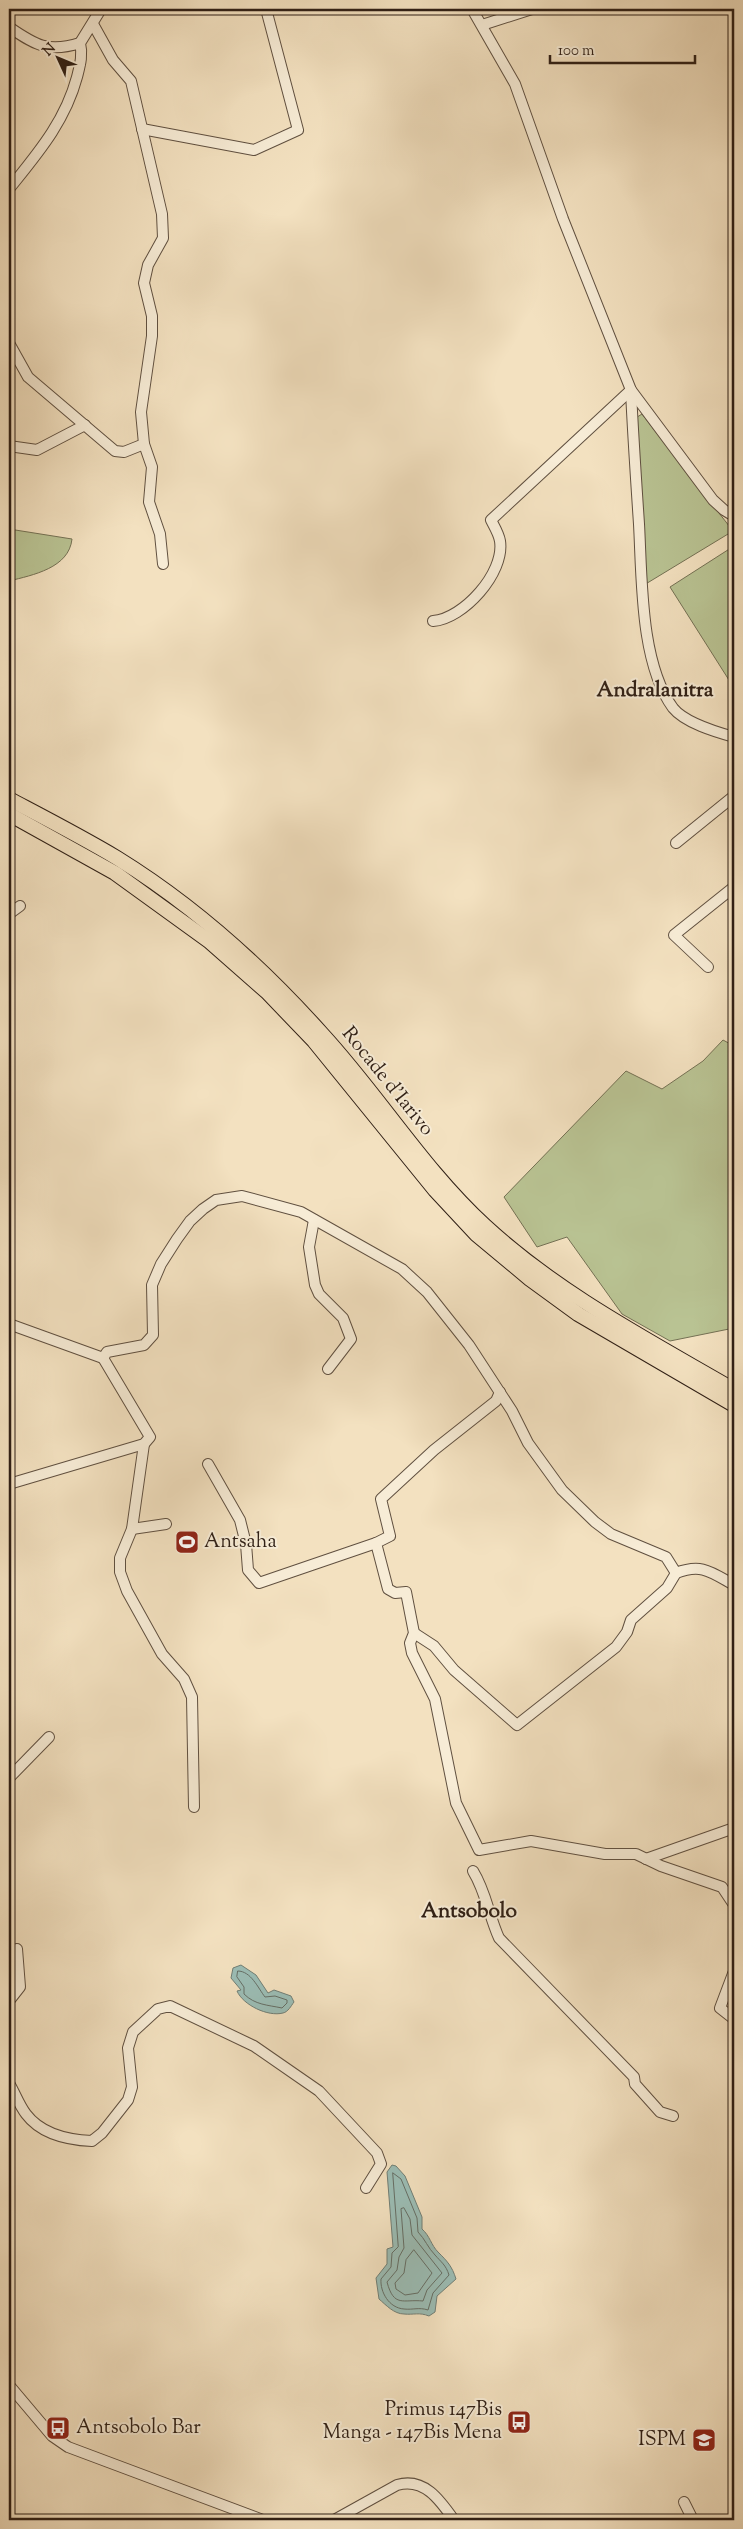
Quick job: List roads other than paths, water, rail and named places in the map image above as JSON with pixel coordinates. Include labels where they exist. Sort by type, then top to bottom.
[{"type":"main road","name":"Rocade d'Iarivo","points":[[9,799],[117,858],[167,893],[220,935],[276,986],[323,1034],[443,1182],[484,1225],[536,1269],[586,1304],[734,1390]]},
{"type":"main road","name":"Rocade d'Iarivo","points":[[9,814],[114,873],[209,941],[267,992],[314,1041],[435,1190],[476,1234],[530,1279],[578,1314],[734,1405]]},
{"type":"street","points":[[9,28],[32,43],[49,48],[66,48],[80,43],[101,9]]},
{"type":"street","points":[[142,129],[254,150],[298,130],[266,9]]},
{"type":"street","points":[[472,9],[516,84],[563,219],[631,390],[714,500],[724,510],[734,516]]},
{"type":"street","points":[[482,25],[532,9]]},
{"type":"street","points":[[93,24],[113,60],[131,81],[162,214],[163,238],[148,265],[144,283],[152,316],[152,336],[142,412],[144,444],[152,467],[149,502],[160,534],[163,564]]},
{"type":"street","points":[[9,189],[57,127],[71,98],[83,54],[80,43]]},
{"type":"street","points":[[9,343],[28,377],[115,452],[124,452],[144,444]]},
{"type":"street","points":[[433,622],[442,621],[454,615],[484,588],[492,577],[498,563],[500,541],[491,520],[631,390]]},
{"type":"street","points":[[631,390],[642,589],[652,660],[659,685],[675,710],[705,729],[734,737]]},
{"type":"street","points":[[9,446],[37,450],[84,425]]},
{"type":"street","points":[[676,842],[734,796]]},
{"type":"street","points":[[708,967],[674,935],[734,887]]},
{"type":"street","points":[[9,914],[20,906]]},
{"type":"street","points":[[103,1358],[107,1352],[144,1345],[153,1335],[152,1284],[161,1264],[190,1221],[216,1200],[242,1196],[301,1212],[402,1269],[432,1298],[469,1345],[500,1392],[528,1443],[562,1490],[595,1522],[611,1534],[666,1557],[676,1573]]},
{"type":"street","points":[[314,1220],[309,1247],[315,1285],[319,1294],[342,1318],[351,1339],[328,1369]]},
{"type":"street","points":[[9,1324],[103,1358],[150,1437],[144,1444],[132,1529],[120,1558],[120,1572],[127,1591],[162,1654],[184,1679],[192,1696],[194,1807]]},
{"type":"street","points":[[208,1464],[240,1520],[246,1544],[248,1570],[259,1583],[376,1544],[390,1536],[381,1499],[434,1450],[496,1401],[500,1392]]},
{"type":"street","points":[[9,1484],[144,1444]]},
{"type":"street","points":[[132,1529],[166,1524]]},
{"type":"street","points":[[376,1544],[388,1589],[395,1594],[406,1592],[414,1633],[410,1643],[412,1653],[435,1698],[456,1803],[479,1850],[531,1841],[606,1854],[636,1854],[660,1866],[722,1887],[734,1905]]},
{"type":"street","points":[[414,1633],[434,1646],[454,1670],[517,1725],[616,1648],[627,1632],[631,1620],[662,1593],[676,1573],[689,1568],[702,1568],[734,1585]]},
{"type":"street","points":[[9,1778],[49,1737]]},
{"type":"street","points":[[646,1859],[734,1828]]},
{"type":"street","points":[[474,1871],[482,1885],[491,1920],[499,1938],[634,2077],[636,2084],[660,2112],[673,2116]]},
{"type":"street","points":[[9,2001],[20,1987],[17,1949]]},
{"type":"street","points":[[734,1971],[720,2008],[734,2019]]},
{"type":"street","points":[[9,2083],[25,2113],[37,2125],[50,2133],[92,2141],[102,2133],[128,2100],[132,2087],[128,2048],[133,2032],[158,2009],[170,2006],[254,2046],[319,2091],[377,2153],[381,2164],[366,2188]]},
{"type":"street","points":[[9,2384],[52,2436],[68,2447],[263,2520]]},
{"type":"street","points":[[334,2520],[397,2485],[405,2483],[414,2484],[437,2496],[454,2520]]},
{"type":"street","points":[[684,2502],[693,2520]]},
{"type":"water","name":"Antsaha","points":[[183,1533],[191,1533],[196,1538],[194,1549],[183,1551],[178,1546],[178,1538]]},
{"type":"water","points":[[241,1965],[256,1975],[268,1993],[274,1990],[291,1996],[294,2002],[288,2010],[277,2014],[270,2013],[257,2009],[245,2001],[237,1991],[241,1990],[231,1978],[233,1968]]},
{"type":"water","points":[[392,2165],[396,2166],[405,2176],[422,2217],[422,2229],[449,2264],[456,2279],[437,2296],[435,2312],[429,2316],[397,2312],[390,2309],[379,2299],[376,2278],[387,2264],[387,2249],[393,2247],[387,2172]]},
{"type":"place","name":"Antsaha","points":[[187,1542]]},
{"type":"place","name":"Primus 147Bis Manga - 147Bis Mena","points":[[519,2422]]},
{"type":"place","name":"Antsobolo Bar","points":[[58,2428]]},
{"type":"place","name":"ISPM","points":[[704,2440]]},
{"type":"district","name":"Andralanitra","points":[[655,691]]},
{"type":"district","name":"Antsobolo","points":[[469,1912]]}]
